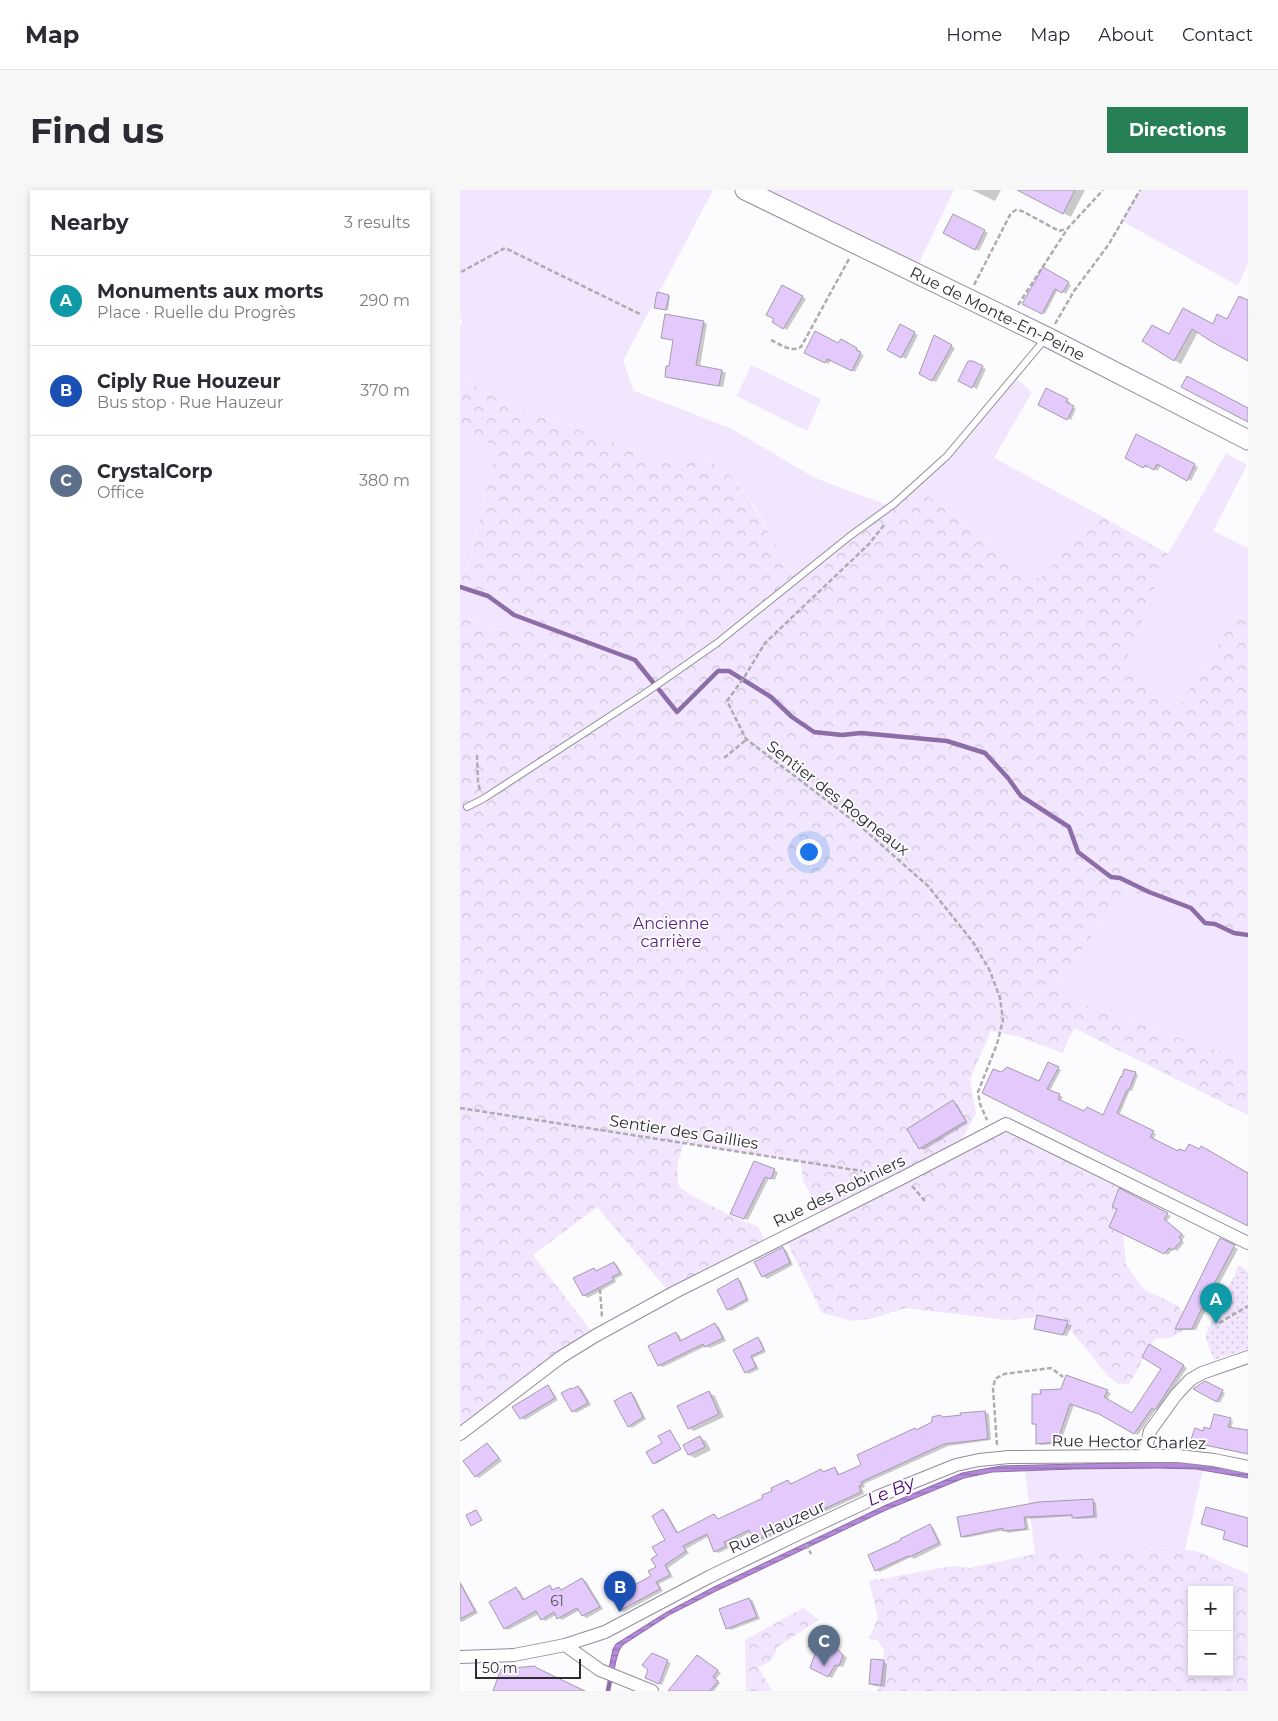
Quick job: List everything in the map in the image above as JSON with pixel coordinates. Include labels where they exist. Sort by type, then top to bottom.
[{"type":"main road","name":"Rue de Monte-En-Peine","points":[[745,190],[1047,337],[1248,440]]},
{"type":"street","name":"Rue des Robiniers","points":[[460,1434],[561,1357],[595,1336],[766,1246],[904,1178],[1006,1124],[1248,1243]]},
{"type":"street","points":[[1144,1456],[1150,1431],[1176,1395],[1190,1380],[1202,1373],[1248,1357]]},
{"type":"street","name":"Rue Hector Charlez","points":[[1004,1457],[1144,1456],[1196,1458],[1248,1467]]},
{"type":"street","name":"Rue Hauzeur","points":[[460,1657],[514,1655],[565,1645],[604,1632],[709,1577],[879,1496],[956,1465],[1004,1457]]},
{"type":"street","points":[[565,1645],[600,1670],[652,1691]]},
{"type":"lane","points":[[467,807],[483,799],[644,694],[717,643],[850,536],[894,504],[947,456],[1047,337]]},
{"type":"path","points":[[1011,320],[1017,307],[1068,228],[1103,190]]},
{"type":"path","points":[[1047,337],[1074,291],[1109,244],[1140,190]]},
{"type":"path","points":[[967,299],[1011,213],[1016,210],[1022,211],[1059,230],[1068,228]]},
{"type":"path","points":[[771,340],[791,350],[797,350],[801,347],[856,245]]},
{"type":"path","points":[[461,272],[505,248],[642,315]]},
{"type":"path","name":"Sentier des Rogneaux","points":[[894,504],[883,526],[868,544],[765,642],[745,676],[727,701],[746,740],[859,825],[928,886],[973,942],[990,971],[1000,998],[1003,1020],[997,1044],[978,1092],[980,1104],[992,1131]]},
{"type":"path","points":[[724,758],[746,740]]},
{"type":"path","points":[[477,755],[478,783],[483,799]]},
{"type":"path","name":"Sentier des Gaillies","points":[[460,1108],[904,1178]]},
{"type":"path","points":[[904,1178],[925,1201]]},
{"type":"path","points":[[600,1289],[602,1312]]},
{"type":"path","points":[[1219,1323],[1248,1306]]},
{"type":"path","points":[[1004,1457],[993,1389],[995,1379],[1004,1374],[1051,1368],[1063,1377]]},
{"type":"path","points":[[805,1540],[811,1554]]},
{"type":"green space","points":[[460,190],[713,190],[623,361],[634,391],[730,428],[815,478],[889,507],[796,580],[752,502],[732,477],[704,456],[666,461],[501,401],[460,376],[460,325],[462,323],[460,313]]},
{"type":"green space","points":[[745,190],[954,190],[914,273]]},
{"type":"green space","points":[[1140,190],[1248,190],[1248,264],[1238,286],[1122,221]]},
{"type":"green space","points":[[751,365],[821,399],[807,431],[737,396]]},
{"type":"green space","name":"Ancienne carrière","points":[[460,376],[501,401],[665,461],[704,456],[732,477],[751,502],[796,580],[914,486],[1040,579],[1096,513],[1168,554],[1123,670],[1179,706],[1248,596],[1248,935],[1234,933],[1215,924],[1205,923],[1191,908],[1150,892],[1119,898],[1058,983],[1087,1006],[1248,1061],[1248,1115],[1074,1028],[1062,1053],[1020,1037],[991,1031],[970,1079],[976,1113],[961,1141],[958,1140],[955,1148],[1006,1124],[1136,1188],[1127,1206],[1123,1231],[1126,1265],[1145,1290],[1177,1305],[1182,1311],[1182,1332],[1170,1338],[1155,1339],[1129,1384],[1118,1384],[1109,1377],[1072,1332],[1048,1316],[1007,1320],[905,1308],[874,1318],[853,1321],[822,1313],[784,1237],[824,1217],[803,1181],[801,1162],[685,1143],[678,1164],[679,1186],[694,1197],[757,1226],[761,1231],[766,1246],[671,1294],[597,1207],[533,1255],[595,1336],[460,1434],[460,616],[502,630],[531,622],[514,615],[488,596],[460,587],[460,578],[469,565],[496,452],[488,443],[460,437]]},
{"type":"green space","points":[[1014,377],[1032,392],[994,458],[1096,513],[1040,579],[914,486],[947,456]]},
{"type":"green space","points":[[460,437],[488,443],[496,452],[469,565],[460,578]]},
{"type":"green space","points":[[1226,453],[1247,465],[1213,531],[1248,548],[1248,596],[1179,706],[1122,670],[1168,554]]},
{"type":"green space","points":[[460,587],[488,596],[514,615],[532,622],[502,630],[460,616]]},
{"type":"green space","points":[[1149,892],[1191,908],[1205,923],[1215,924],[1234,933],[1248,935],[1248,1061],[1087,1006],[1058,983],[1119,898]]},
{"type":"green space","points":[[1239,1265],[1248,1272],[1248,1349],[1214,1360],[1205,1336]]},
{"type":"green space","points":[[1157,1468],[1203,1470],[1185,1550],[1145,1547],[1097,1548],[1035,1554],[1025,1471]]},
{"type":"green space","points":[[1145,1547],[1196,1551],[1248,1574],[1248,1691],[877,1691],[881,1685],[884,1649],[877,1640],[869,1639],[878,1617],[869,1581],[952,1566],[969,1568],[1035,1554],[1094,1548]]},
{"type":"green space","points":[[803,1608],[819,1620],[777,1647],[771,1660],[758,1667],[772,1691],[746,1691],[745,1640]]},
{"type":"shaded area","points":[[1157,1462],[1196,1463],[1248,1472],[1248,1478],[1196,1469],[1157,1468],[992,1472],[964,1478],[886,1510],[669,1615],[624,1644],[618,1654],[613,1675],[608,1673],[613,1649],[616,1644],[667,1612],[714,1587],[884,1506],[962,1473],[1001,1466]]},
{"type":"building","points":[[1017,190],[1075,190],[1063,214]]},
{"type":"building","points":[[953,214],[985,230],[975,250],[943,233]]},
{"type":"building","points":[[1043,267],[1069,282],[1062,293],[1055,289],[1042,314],[1022,304]]},
{"type":"building","points":[[782,285],[803,296],[783,329],[772,322],[774,319],[766,315]]},
{"type":"building","points":[[657,292],[669,295],[666,310],[654,308]]},
{"type":"building","points":[[1239,296],[1248,300],[1248,361],[1192,329],[1174,361],[1142,341],[1152,325],[1169,334],[1183,308],[1213,324],[1217,314],[1227,319]]},
{"type":"building","points":[[665,314],[704,321],[696,365],[722,370],[719,386],[665,377],[666,366],[669,366],[673,340],[661,338]]},
{"type":"building","points":[[900,324],[915,332],[901,358],[887,350]]},
{"type":"building","points":[[815,331],[838,343],[841,339],[861,352],[852,371],[827,359],[825,363],[804,353]]},
{"type":"building","points":[[934,335],[952,345],[932,381],[919,374]]},
{"type":"building","points":[[968,361],[973,361],[983,366],[972,388],[958,381]]},
{"type":"building","points":[[1187,376],[1248,408],[1248,422],[1181,387]]},
{"type":"building","points":[[1046,388],[1068,399],[1066,402],[1074,406],[1067,420],[1038,405]]},
{"type":"building","points":[[1136,434],[1195,464],[1187,481],[1157,464],[1154,470],[1145,465],[1143,468],[1125,458]]},
{"type":"building","points":[[1048,1062],[1059,1067],[1047,1089],[1060,1094],[1058,1099],[1084,1111],[1087,1107],[1103,1115],[1122,1077],[1124,1069],[1136,1072],[1117,1113],[1154,1131],[1150,1137],[1178,1151],[1179,1149],[1185,1151],[1189,1144],[1199,1149],[1201,1146],[1248,1173],[1248,1226],[982,1093],[993,1069],[1001,1072],[1007,1067],[1039,1081]]},
{"type":"building","points":[[953,1100],[966,1121],[919,1149],[907,1129]]},
{"type":"building","points":[[754,1161],[775,1169],[771,1179],[765,1177],[744,1219],[730,1214]]},
{"type":"building","points":[[1119,1188],[1168,1213],[1164,1219],[1182,1234],[1179,1237],[1182,1240],[1173,1250],[1169,1248],[1164,1254],[1109,1227],[1117,1209],[1112,1207]]},
{"type":"building","points":[[1220,1238],[1235,1245],[1192,1329],[1175,1329]]},
{"type":"building","points":[[783,1247],[790,1263],[762,1277],[754,1262]]},
{"type":"building","points":[[614,1262],[620,1273],[612,1277],[614,1280],[583,1296],[573,1278],[594,1268],[596,1271]]},
{"type":"building","points":[[738,1278],[747,1299],[727,1310],[717,1290]]},
{"type":"building","points":[[1037,1315],[1068,1321],[1063,1335],[1034,1329]]},
{"type":"building","points":[[715,1323],[723,1338],[705,1347],[703,1344],[658,1366],[648,1346],[676,1332],[680,1341]]},
{"type":"building","points":[[758,1337],[764,1350],[751,1356],[756,1367],[745,1373],[733,1350]]},
{"type":"building","points":[[1149,1344],[1184,1365],[1155,1410],[1152,1408],[1134,1434],[1099,1414],[1070,1404],[1057,1442],[1036,1444],[1036,1424],[1032,1424],[1032,1394],[1041,1394],[1040,1390],[1061,1389],[1066,1375],[1108,1390],[1104,1397],[1132,1413],[1161,1369],[1142,1357]]},
{"type":"building","points":[[1205,1381],[1223,1390],[1217,1402],[1193,1389]]},
{"type":"building","points":[[548,1385],[555,1398],[520,1419],[512,1407]]},
{"type":"building","points":[[578,1386],[588,1403],[572,1412],[561,1393]]},
{"type":"building","points":[[709,1391],[719,1414],[688,1429],[677,1406]]},
{"type":"building","points":[[631,1392],[643,1417],[628,1427],[614,1401]]},
{"type":"building","points":[[985,1411],[988,1439],[944,1444],[861,1482],[862,1485],[859,1486],[861,1492],[754,1541],[749,1530],[724,1542],[726,1546],[714,1552],[707,1534],[683,1546],[686,1551],[665,1565],[670,1575],[656,1582],[660,1589],[619,1611],[612,1597],[651,1576],[648,1571],[656,1567],[651,1559],[657,1555],[652,1547],[665,1540],[652,1516],[663,1509],[677,1533],[714,1514],[718,1519],[763,1498],[762,1495],[772,1491],[771,1488],[788,1480],[790,1484],[821,1469],[823,1472],[835,1467],[838,1475],[861,1465],[857,1455],[932,1422],[932,1417]]},
{"type":"building","points":[[1214,1414],[1231,1418],[1228,1427],[1248,1430],[1248,1454],[1190,1442],[1195,1428],[1203,1431],[1204,1427],[1210,1429]]},
{"type":"building","points":[[670,1430],[681,1449],[653,1464],[646,1452],[662,1443],[658,1436]]},
{"type":"building","points":[[700,1436],[705,1447],[688,1455],[683,1445]]},
{"type":"building","points":[[487,1443],[499,1458],[475,1477],[463,1461]]},
{"type":"building","points":[[1093,1499],[1094,1516],[1072,1518],[1072,1515],[1024,1517],[1026,1529],[1003,1531],[1003,1528],[961,1537],[957,1517],[1039,1502]]},
{"type":"building","points":[[1206,1507],[1248,1518],[1248,1547],[1223,1539],[1225,1531],[1201,1524]]},
{"type":"building","points":[[476,1510],[482,1520],[471,1526],[466,1515]]},
{"type":"building","points":[[930,1524],[939,1543],[875,1571],[868,1555]]},
{"type":"building","points":[[582,1578],[600,1607],[582,1616],[577,1608],[557,1619],[554,1612],[541,1620],[536,1611],[504,1629],[489,1602],[516,1587],[523,1600],[550,1585],[552,1590],[559,1587],[561,1590]]},
{"type":"building","points":[[460,1583],[475,1611],[460,1619]]},
{"type":"building","points":[[749,1598],[757,1617],[726,1629],[719,1609]]},
{"type":"building","points":[[826,1642],[832,1643],[843,1655],[839,1666],[835,1665],[828,1677],[810,1668],[816,1651],[808,1646]]},
{"type":"building","points":[[652,1653],[668,1660],[659,1684],[645,1678],[648,1670],[642,1665]]},
{"type":"building","points":[[697,1655],[718,1670],[713,1677],[718,1681],[710,1691],[668,1691]]},
{"type":"building","points":[[871,1659],[884,1660],[881,1685],[869,1684]]},
{"type":"building","points":[[535,1666],[585,1691],[493,1691],[501,1669]]},
{"type":"waterway","points":[[460,587],[488,596],[514,615],[635,660],[677,712],[718,671],[729,671],[771,697],[792,717],[814,732],[842,735],[861,733],[947,741],[985,753],[1008,778],[1021,796],[1069,827],[1078,852],[1111,877],[1120,878],[1149,892],[1191,908],[1205,923],[1215,924],[1234,933],[1248,935]]},
{"type":"waterway","name":"Le By","points":[[608,1691],[611,1675]]},
{"type":"place","name":"Monuments aux morts","points":[[1216,1324]]},
{"type":"place","name":"Ciply Rue Houzeur","points":[[620,1612]]},
{"type":"place","name":"CrystalCorp","points":[[824,1666]]}]
